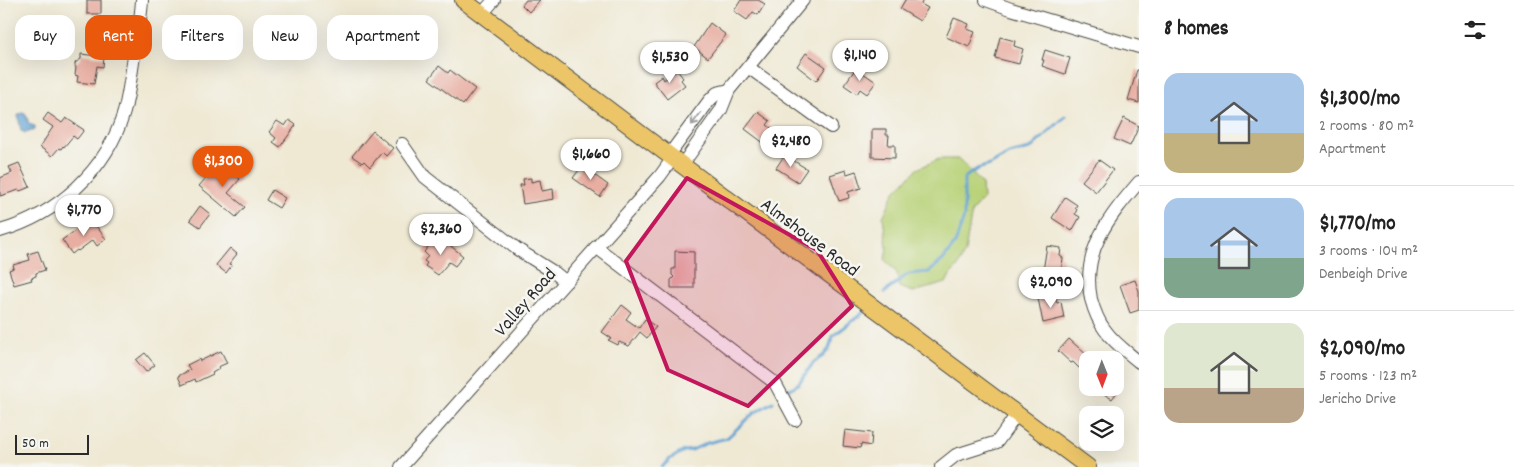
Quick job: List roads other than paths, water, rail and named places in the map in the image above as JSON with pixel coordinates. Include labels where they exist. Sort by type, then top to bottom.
[{"type":"main road","name":"Almshouse Road","points":[[463,0],[674,160],[1088,467]]},
{"type":"street","points":[[0,231],[35,218],[72,192],[88,175],[108,148],[117,130],[126,104],[142,0]]},
{"type":"street","points":[[482,14],[494,0]]},
{"type":"street","name":"Valley Road","points":[[401,467],[674,160],[709,101],[717,93],[729,90],[803,0]]},
{"type":"street","points":[[990,1],[1139,47]]},
{"type":"street","points":[[748,68],[831,128]]},
{"type":"street","points":[[402,144],[425,177],[517,249],[566,282]]},
{"type":"street","points":[[1139,182],[1097,240],[1093,252],[1089,279],[1093,305],[1104,329],[1118,345],[1139,362]]},
{"type":"street","points":[[596,248],[775,383],[795,420]]},
{"type":"street","points":[[940,467],[956,455],[997,442],[1018,414]]},
{"type":"water","points":[[23,113],[26,114],[29,124],[35,126],[35,130],[26,133],[21,131],[18,116]]},
{"type":"waterway","points":[[885,292],[908,274],[929,272],[943,260],[955,244],[964,217],[964,178],[977,169],[990,165],[1009,154],[1030,149],[1066,116]]},
{"type":"waterway","points":[[788,390],[798,384],[814,362],[829,349],[833,336],[864,312]]},
{"type":"waterway","points":[[662,467],[670,459],[684,451],[727,438],[754,413],[773,402]]}]
